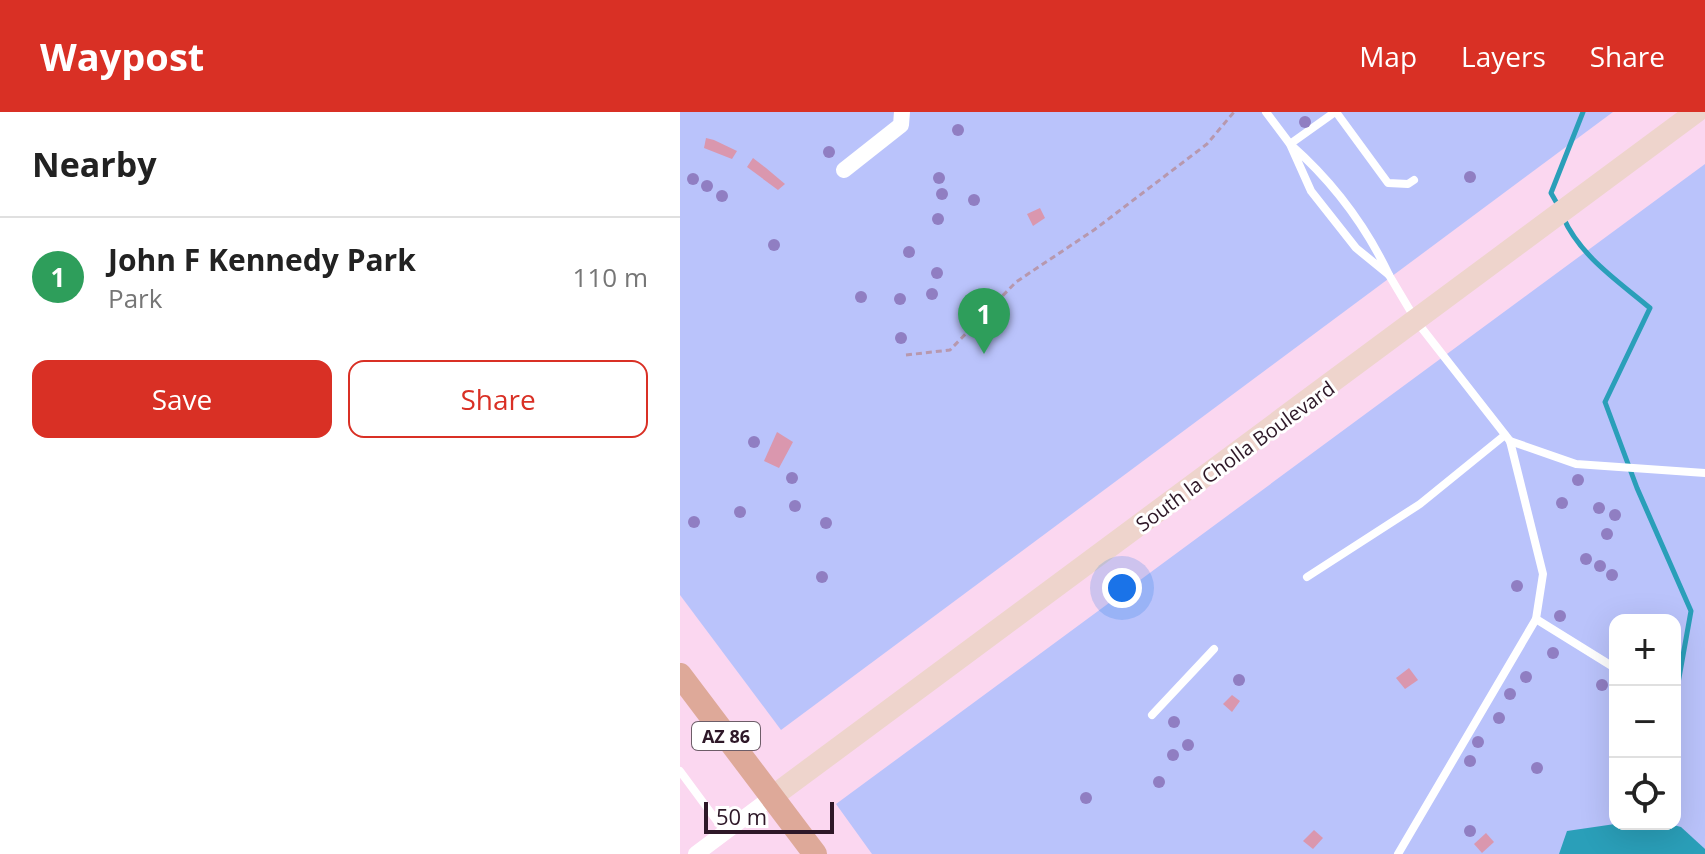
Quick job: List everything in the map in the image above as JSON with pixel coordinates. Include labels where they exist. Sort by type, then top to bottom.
[{"type":"main road","name":"South la Cholla Boulevard","points":[[772,797],[1417,322],[1696,112]]},
{"type":"main road","name":"AZ 86","points":[[680,675],[815,854]]},
{"type":"street","points":[[844,170],[901,125],[902,112]]},
{"type":"street","points":[[696,854],[772,797]]},
{"type":"lane","points":[[1266,112],[1290,144],[1321,171],[1372,240],[1417,322],[1507,438],[1543,574],[1536,619],[1398,854]]},
{"type":"lane","points":[[1290,144],[1336,112],[1388,183],[1408,184],[1414,180]]},
{"type":"lane","points":[[1290,144],[1311,191],[1356,248],[1389,275]]},
{"type":"lane","points":[[1507,438],[1576,464],[1705,473]]},
{"type":"lane","points":[[1307,577],[1420,504],[1507,438]]},
{"type":"lane","points":[[1536,619],[1609,664]]},
{"type":"lane","points":[[1152,715],[1214,649]]},
{"type":"lane","points":[[680,771],[725,832]]},
{"type":"path","points":[[906,355],[950,350],[1016,282],[1094,230],[1207,144],[1234,112]]},
{"type":"shaded area","points":[[680,112],[1613,112],[781,730],[680,595]]},
{"type":"shaded area","points":[[1705,164],[1705,854],[872,854],[836,804]]},
{"type":"shaded area","points":[[1609,825],[1609,830],[1681,830],[1681,827],[1705,849],[1705,854],[1559,854],[1567,831]]},
{"type":"building","points":[[706,138],[737,151],[732,159],[704,148]]},
{"type":"building","points":[[753,158],[785,184],[778,190],[747,167]]},
{"type":"building","points":[[1040,208],[1045,218],[1033,226],[1027,214]]},
{"type":"building","points":[[777,432],[793,442],[779,468],[764,461]]},
{"type":"building","points":[[1409,668],[1418,680],[1405,689],[1396,678]]},
{"type":"building","points":[[1232,695],[1240,701],[1232,712],[1223,704]]},
{"type":"building","points":[[1314,830],[1323,838],[1313,849],[1303,841]]},
{"type":"building","points":[[1486,833],[1494,842],[1482,853],[1474,844]]},
{"type":"waterway","points":[[1559,207],[1551,193],[1583,112]]},
{"type":"waterway","points":[[1563,217],[1590,256],[1650,308],[1605,402],[1637,488],[1691,611],[1678,686]]},
{"type":"place","name":"John F Kennedy Park","points":[[984,354]]}]
